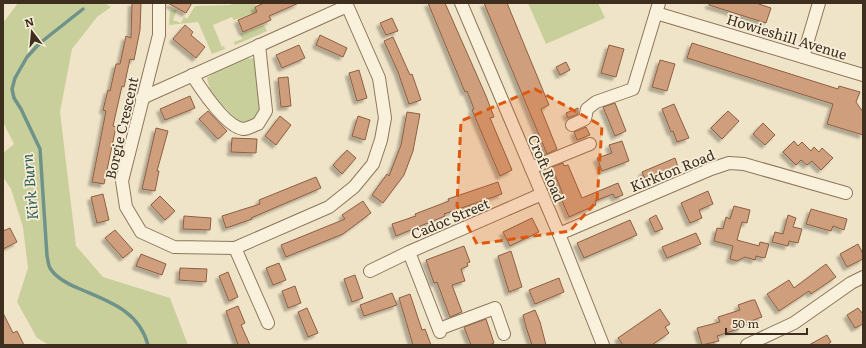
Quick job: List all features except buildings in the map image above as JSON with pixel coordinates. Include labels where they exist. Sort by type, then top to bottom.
[{"type":"street","name":"Borgie Crescent","points":[[159,3],[159,35],[122,181],[126,207],[141,232],[174,248],[235,248],[329,207],[354,187],[373,164],[381,140],[385,118],[379,78],[347,5]]},
{"type":"street","name":"Croft Road","points":[[462,3],[559,234],[603,345]]},
{"type":"street","points":[[803,56],[819,3]]},
{"type":"street","points":[[142,98],[347,5]]},
{"type":"street","points":[[572,125],[584,119],[587,109],[596,102],[633,89],[658,8]]},
{"type":"street","name":"Howieshill Avenue","points":[[658,8],[803,56],[863,74]]},
{"type":"street","points":[[192,75],[207,98],[233,125],[244,129],[258,124],[266,111],[259,45]]},
{"type":"street","points":[[531,168],[590,144]]},
{"type":"street","name":"Kirkton Road","points":[[559,234],[711,169],[729,163],[744,164],[846,193]]},
{"type":"street","name":"Cadoc Street","points":[[370,271],[409,252],[542,194]]},
{"type":"street","points":[[235,248],[268,323]]},
{"type":"street","points":[[409,252],[439,330],[495,308],[504,334]]},
{"type":"street","points":[[747,345],[794,323],[851,283],[863,277]]},
{"type":"highlighted area","points":[[535,89],[602,126],[597,201],[570,231],[477,244],[457,206],[461,121]]},
{"type":"green space","points":[[18,3],[104,3],[111,7],[97,17],[72,49],[60,112],[76,246],[103,277],[170,298],[188,345],[49,345],[37,338],[17,302],[28,268],[23,227],[11,189],[3,177],[3,153],[14,144],[3,122],[3,23]]},
{"type":"green space","points":[[234,3],[260,3],[255,5],[257,12],[234,20],[232,17],[213,25],[222,47],[224,46],[225,49],[212,54],[198,22],[169,25],[170,10],[177,10],[173,20],[181,23],[184,17],[187,19],[195,6],[230,5]]},
{"type":"green space","points":[[528,3],[598,3],[605,18],[546,44]]},
{"type":"green space","points":[[264,25],[267,31],[235,45],[234,42],[242,39],[240,34]]},
{"type":"green space","points":[[246,58],[255,59],[261,105],[255,119],[242,125],[211,94],[207,78],[218,70]]},
{"type":"waterway","name":"Kirk Burn","points":[[83,9],[40,43],[27,57],[15,78],[12,89],[14,98],[21,109],[40,149],[47,256],[50,268],[64,281],[102,298],[122,309],[138,324],[144,333],[148,345]]}]
